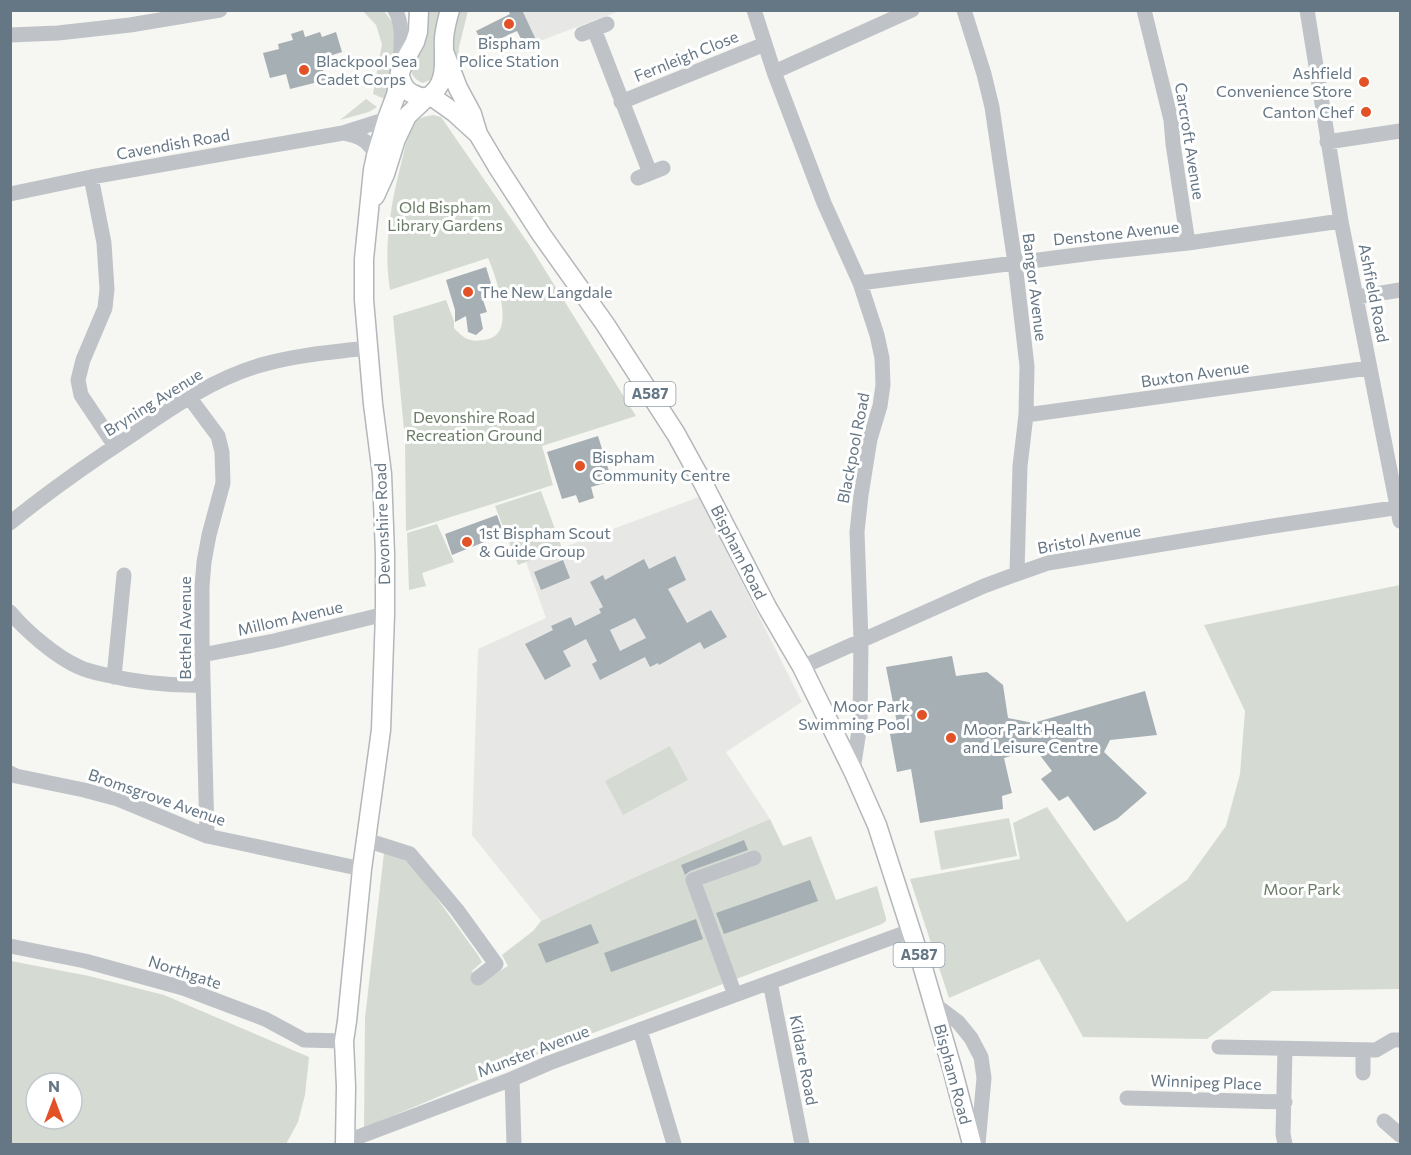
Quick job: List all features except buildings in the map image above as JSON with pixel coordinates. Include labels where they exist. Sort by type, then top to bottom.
[{"type":"main road","name":"Devonshire Road","points":[[345,1143],[344,1041],[362,869],[381,730],[385,614],[382,474],[363,279],[373,170],[387,118],[396,95],[400,74],[415,42],[419,10]]},
{"type":"main road","name":"A587","points":[[400,74],[402,83],[413,94],[429,97],[439,87],[442,82],[445,32],[450,10]]},
{"type":"main road","name":"Bispham Road","points":[[445,54],[458,88],[472,114],[478,134],[541,234],[605,324],[676,434],[767,607],[802,667],[853,770],[877,825],[934,1004],[972,1144]]},
{"type":"main road","name":"Devonshire Road","points":[[369,209],[407,116],[429,97]]},
{"type":"main road","name":"Bispham Road","points":[[429,97],[455,114],[478,134]]},
{"type":"street","points":[[10,35],[70,32],[130,25],[165,15],[220,10]]},
{"type":"street","points":[[395,10],[399,16],[401,32],[400,74]]},
{"type":"street","name":"Blackpool Road","points":[[754,10],[774,72],[824,203],[860,283],[882,358],[883,386],[880,406],[870,439],[857,532],[861,640],[860,724],[853,770]]},
{"type":"street","points":[[774,72],[912,10]]},
{"type":"street","name":"Bangor Avenue","points":[[964,10],[992,107],[1015,263],[1027,366],[1026,415],[1020,466],[1017,573]]},
{"type":"street","name":"Carcroft Avenue","points":[[1144,10],[1171,120],[1188,243]]},
{"type":"street","name":"Ashfield Road","points":[[1307,10],[1341,221],[1400,512]]},
{"type":"street","name":"Fernleigh Close","points":[[594,29],[650,173]]},
{"type":"street","name":"Fernleigh Close","points":[[621,102],[765,44]]},
{"type":"street","name":"Cavendish Road","points":[[10,194],[91,177],[343,133],[387,118]]},
{"type":"street","points":[[1327,142],[1401,131]]},
{"type":"street","points":[[343,133],[363,139],[376,156]]},
{"type":"street","points":[[91,177],[104,243],[107,289],[105,308],[83,360],[78,380],[81,395],[115,446]]},
{"type":"street","name":"Denstone Avenue","points":[[860,283],[1188,243],[1341,221]]},
{"type":"street","points":[[1357,297],[1401,290]]},
{"type":"street","name":"Bryning Avenue","points":[[10,523],[115,446],[189,397],[222,380],[258,366],[295,357],[369,348]]},
{"type":"street","name":"Buxton Avenue","points":[[1026,415],[1369,368]]},
{"type":"street","name":"Bethel Avenue","points":[[189,397],[218,436],[222,452],[223,483],[202,579],[207,836]]},
{"type":"street","name":"Bristol Avenue","points":[[802,667],[1017,573],[1048,563],[1273,526],[1400,512]]},
{"type":"street","points":[[114,677],[124,575]]},
{"type":"street","points":[[10,612],[30,633],[79,667],[114,677],[154,684],[203,685]]},
{"type":"street","name":"Millom Avenue","points":[[202,655],[385,614]]},
{"type":"street","name":"Bromsgrove Avenue","points":[[10,773],[118,799],[207,836],[362,869]]},
{"type":"street","points":[[366,840],[410,854],[457,910],[496,964],[478,978]]},
{"type":"street","points":[[735,995],[693,880],[754,858]]},
{"type":"street","name":"Munster Avenue","points":[[345,1143],[549,1063],[910,931]]},
{"type":"street","name":"Northgate","points":[[10,946],[85,961],[183,988],[265,1019],[304,1040],[344,1041]]},
{"type":"street","name":"Kildare Road","points":[[770,982],[802,1144]]},
{"type":"street","name":"Bispham Road","points":[[934,1004],[958,1022],[971,1038],[981,1057],[984,1078],[978,1144]]},
{"type":"street","points":[[640,1030],[674,1144]]},
{"type":"street","points":[[1219,1047],[1363,1051],[1376,1050],[1394,1040],[1401,1040]]},
{"type":"street","name":"Winnipeg Place","points":[[1284,1144],[1285,1049]]},
{"type":"street","points":[[1363,1051],[1363,1073]]},
{"type":"street","points":[[512,1079],[514,1144]]},
{"type":"street","name":"Winnipeg Place","points":[[1127,1098],[1285,1102]]},
{"type":"street","points":[[1384,1121],[1401,1135]]},
{"type":"shaded area","points":[[522,11],[620,11],[537,42]]},
{"type":"shaded area","points":[[699,497],[802,702],[726,752],[770,819],[644,873],[541,921],[472,835],[478,649],[546,618],[526,562]]},
{"type":"green space","points":[[363,11],[384,11],[396,27],[392,89],[387,100],[373,94],[382,44],[376,25]]},
{"type":"green space","points":[[427,11],[440,11],[435,34],[435,72],[432,79],[423,83],[414,77],[411,69],[416,43]]},
{"type":"green space","points":[[453,11],[468,11],[458,61],[451,63]]},
{"type":"green space","points":[[366,99],[377,107],[369,112],[340,120]]},
{"type":"green space","points":[[433,115],[441,117],[530,246],[636,416],[542,446],[553,485],[406,531],[405,440],[393,316],[446,300],[454,321],[454,328],[463,337],[474,341],[495,336],[501,329],[502,320],[501,298],[488,258],[390,290],[387,257],[389,225],[405,147],[415,123]]},
{"type":"green space","points":[[541,491],[562,548],[518,565],[495,506]]},
{"type":"green space","points":[[437,524],[454,562],[422,573],[426,586],[409,590],[407,533]]},
{"type":"green space","name":"Moor Park","points":[[1400,585],[1400,989],[1272,991],[1207,1039],[1083,1037],[1039,959],[949,998],[910,879],[1020,859],[1013,823],[1047,807],[1127,922],[1187,880],[1226,826],[1240,774],[1245,711],[1204,625]]},
{"type":"green space","points":[[670,746],[688,780],[623,815],[605,781]]},
{"type":"green space","points":[[1009,818],[1017,856],[941,870],[934,831]]},
{"type":"green space","points":[[770,819],[783,846],[811,836],[836,900],[877,886],[886,921],[556,1047],[364,1128],[365,1018],[384,853],[412,864],[478,955],[482,962],[472,971],[478,984],[508,966],[502,955],[533,931],[541,921],[644,873]]},
{"type":"green space","points":[[11,961],[89,976],[164,995],[309,1057],[305,1095],[298,1122],[286,1144],[11,1144]]},
{"type":"place","name":"Bispham Police Station","points":[[509,24]]},
{"type":"place","name":"Blackpool Sea Cadet Corps","points":[[304,70]]},
{"type":"place","name":"Ashfield Convenience Store","points":[[1364,82]]},
{"type":"place","name":"Canton Chef","points":[[1366,112]]},
{"type":"place","name":"The New Langdale","points":[[468,292]]},
{"type":"place","name":"Bispham Community Centre","points":[[580,466]]},
{"type":"place","name":"1st Bispham Scout & Guide Group","points":[[467,542]]},
{"type":"place","name":"Moor Park Swimming Pool","points":[[922,715]]},
{"type":"place","name":"Moor Park Health and Leisure Centre","points":[[951,738]]},
{"type":"park label","name":"Old Bispham Library Gardens","points":[[445,216]]},
{"type":"park label","name":"Devonshire Road Recreation Ground","points":[[474,426]]}]
